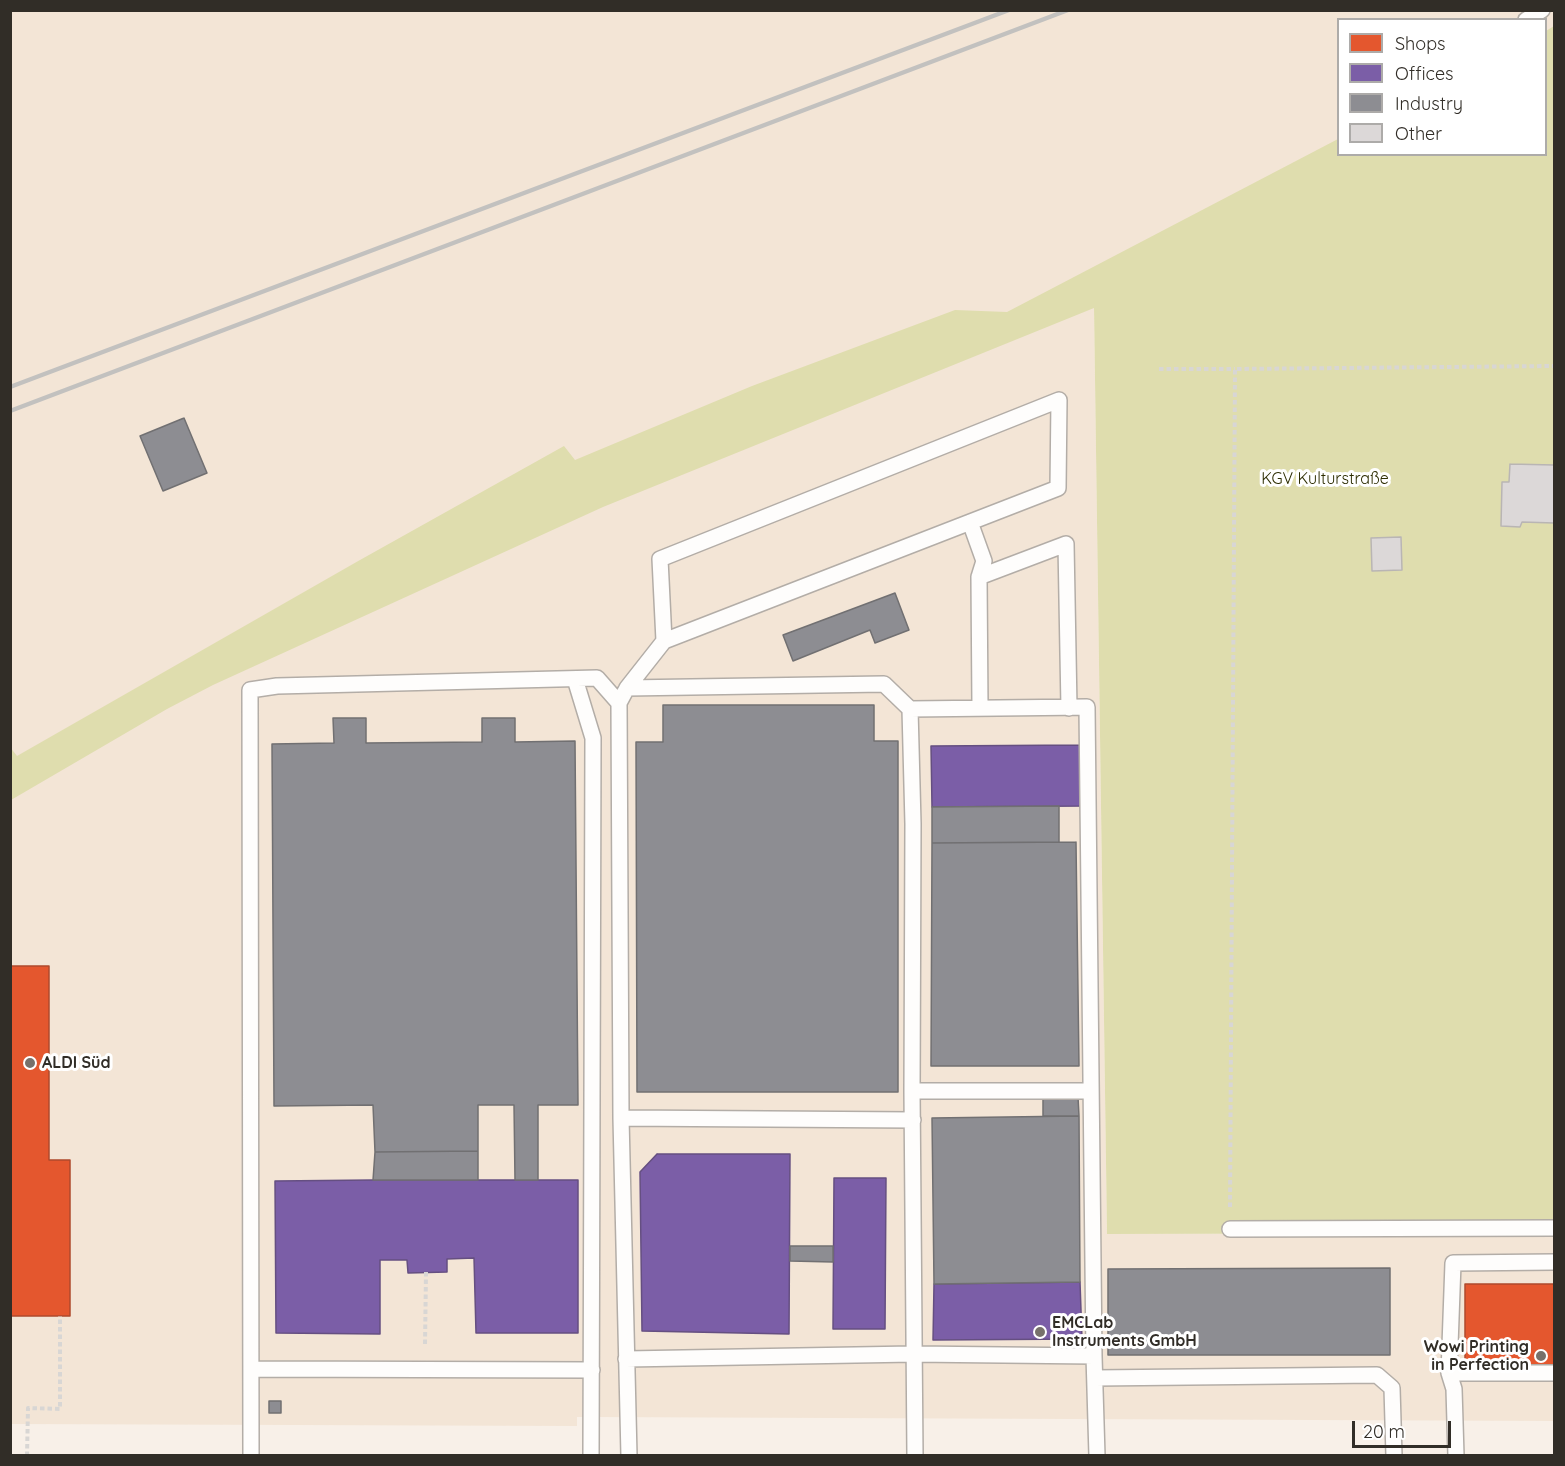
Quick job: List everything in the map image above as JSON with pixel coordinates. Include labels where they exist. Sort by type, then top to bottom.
[{"type":"lane","points":[[1529,18],[1542,10]]},
{"type":"lane","points":[[629,1455],[621,1118],[619,703],[627,688],[664,640],[1058,488],[1059,400],[660,559],[664,640]]},
{"type":"lane","points":[[970,522],[984,561],[979,577],[980,708]]},
{"type":"lane","points":[[979,577],[1066,544],[1069,708]]},
{"type":"lane","points":[[251,1455],[250,690],[277,686],[597,678],[619,703]]},
{"type":"lane","points":[[575,679],[593,738],[591,1455]]},
{"type":"lane","points":[[627,688],[884,684],[910,709],[913,824],[912,1091],[915,1455]]},
{"type":"lane","points":[[910,709],[1087,707],[1097,1455]]},
{"type":"lane","points":[[912,1091],[1092,1091]]},
{"type":"lane","points":[[621,1118],[913,1120]]},
{"type":"lane","points":[[1230,1229],[1554,1228]]},
{"type":"lane","points":[[1456,1455],[1454,1389],[1449,1373],[1453,1263],[1554,1262]]},
{"type":"lane","points":[[626,1359],[913,1354],[1094,1356]]},
{"type":"lane","points":[[251,1369],[592,1370]]},
{"type":"lane","points":[[1449,1373],[1554,1373]]},
{"type":"lane","points":[[1095,1378],[1377,1374],[1392,1388],[1394,1455]]},
{"type":"path","points":[[1159,369],[1554,366]]},
{"type":"path","points":[[1230,1229],[1235,369]]},
{"type":"path","points":[[425,1369],[426,1272]]},
{"type":"path","points":[[27,1455],[28,1408],[60,1409],[60,1316]]},
{"type":"shaded area","points":[[11,11],[1554,11],[1554,121],[1547,124],[1547,18],[1337,18],[1337,156],[1470,156],[1094,308],[1107,1234],[1554,1233],[1554,1421],[577,1417],[577,1426],[11,1424]]},
{"type":"green space","name":"KGV Kulturstraße","points":[[1554,26],[1554,1233],[1107,1234],[1094,308],[603,507],[213,685],[167,709],[11,800],[10,747],[17,756],[564,446],[575,460],[752,386],[955,310],[1007,312],[1337,140],[1337,156],[1547,156],[1547,30]]},
{"type":"building: Shops","name":"ALDI Süd","points":[[10,966],[49,966],[49,1160],[70,1160],[70,1316],[10,1316]]},
{"type":"building: Shops","points":[[1465,1284],[1554,1284],[1554,1365],[1465,1366]]},
{"type":"building: Offices","points":[[1083,745],[1084,806],[932,807],[931,746]]},
{"type":"building: Offices","points":[[657,1154],[790,1154],[789,1334],[642,1331],[640,1172]]},
{"type":"building: Offices","points":[[834,1178],[886,1178],[885,1329],[833,1329]]},
{"type":"building: Offices","points":[[578,1180],[578,1333],[476,1333],[474,1258],[447,1259],[447,1272],[408,1273],[407,1260],[380,1260],[380,1334],[276,1333],[275,1181]]},
{"type":"building: Offices","points":[[1080,1282],[1082,1339],[933,1340],[934,1284]]},
{"type":"building: Industry","points":[[184,418],[207,473],[163,491],[140,436]]},
{"type":"building: Industry","points":[[895,593],[909,630],[875,643],[870,630],[793,661],[783,635]]},
{"type":"building: Industry","points":[[663,705],[874,705],[874,741],[898,741],[898,1092],[637,1092],[636,742],[663,742]]},
{"type":"building: Industry","points":[[333,718],[366,718],[366,743],[482,742],[482,718],[515,718],[515,742],[575,741],[578,1105],[538,1105],[538,1180],[515,1180],[514,1105],[478,1105],[478,1151],[375,1152],[373,1105],[274,1106],[272,744],[334,743]]},
{"type":"building: Industry","points":[[1059,806],[1059,842],[932,843],[932,807]]},
{"type":"building: Industry","points":[[1076,842],[1079,1066],[931,1066],[932,843]]},
{"type":"building: Industry","points":[[1043,1097],[1078,1097],[1079,1116],[1043,1116]]},
{"type":"building: Industry","points":[[1079,1116],[1080,1282],[934,1284],[932,1118]]},
{"type":"building: Industry","points":[[478,1151],[478,1180],[373,1180],[375,1152]]},
{"type":"building: Industry","points":[[790,1246],[833,1246],[833,1262],[790,1261]]},
{"type":"building: Industry","points":[[1390,1268],[1390,1355],[1108,1355],[1108,1269]]},
{"type":"building: Industry","points":[[269,1401],[281,1401],[281,1413],[269,1413]]},
{"type":"building: Other","points":[[1510,464],[1554,465],[1554,523],[1522,522],[1520,527],[1501,526],[1502,482],[1509,482]]},
{"type":"building: Other","points":[[1401,537],[1402,570],[1372,571],[1371,538]]},
{"type":"railway","points":[[10,387],[1009,10]]},
{"type":"railway","points":[[10,411],[1068,10]]},
{"type":"place","name":"ALDI Süd","points":[[30,1063]]},
{"type":"place","name":"EMCLab Instruments GmbH","points":[[1040,1332]]},
{"type":"place","name":"Wowi Printing in Perfection","points":[[1541,1356]]}]
